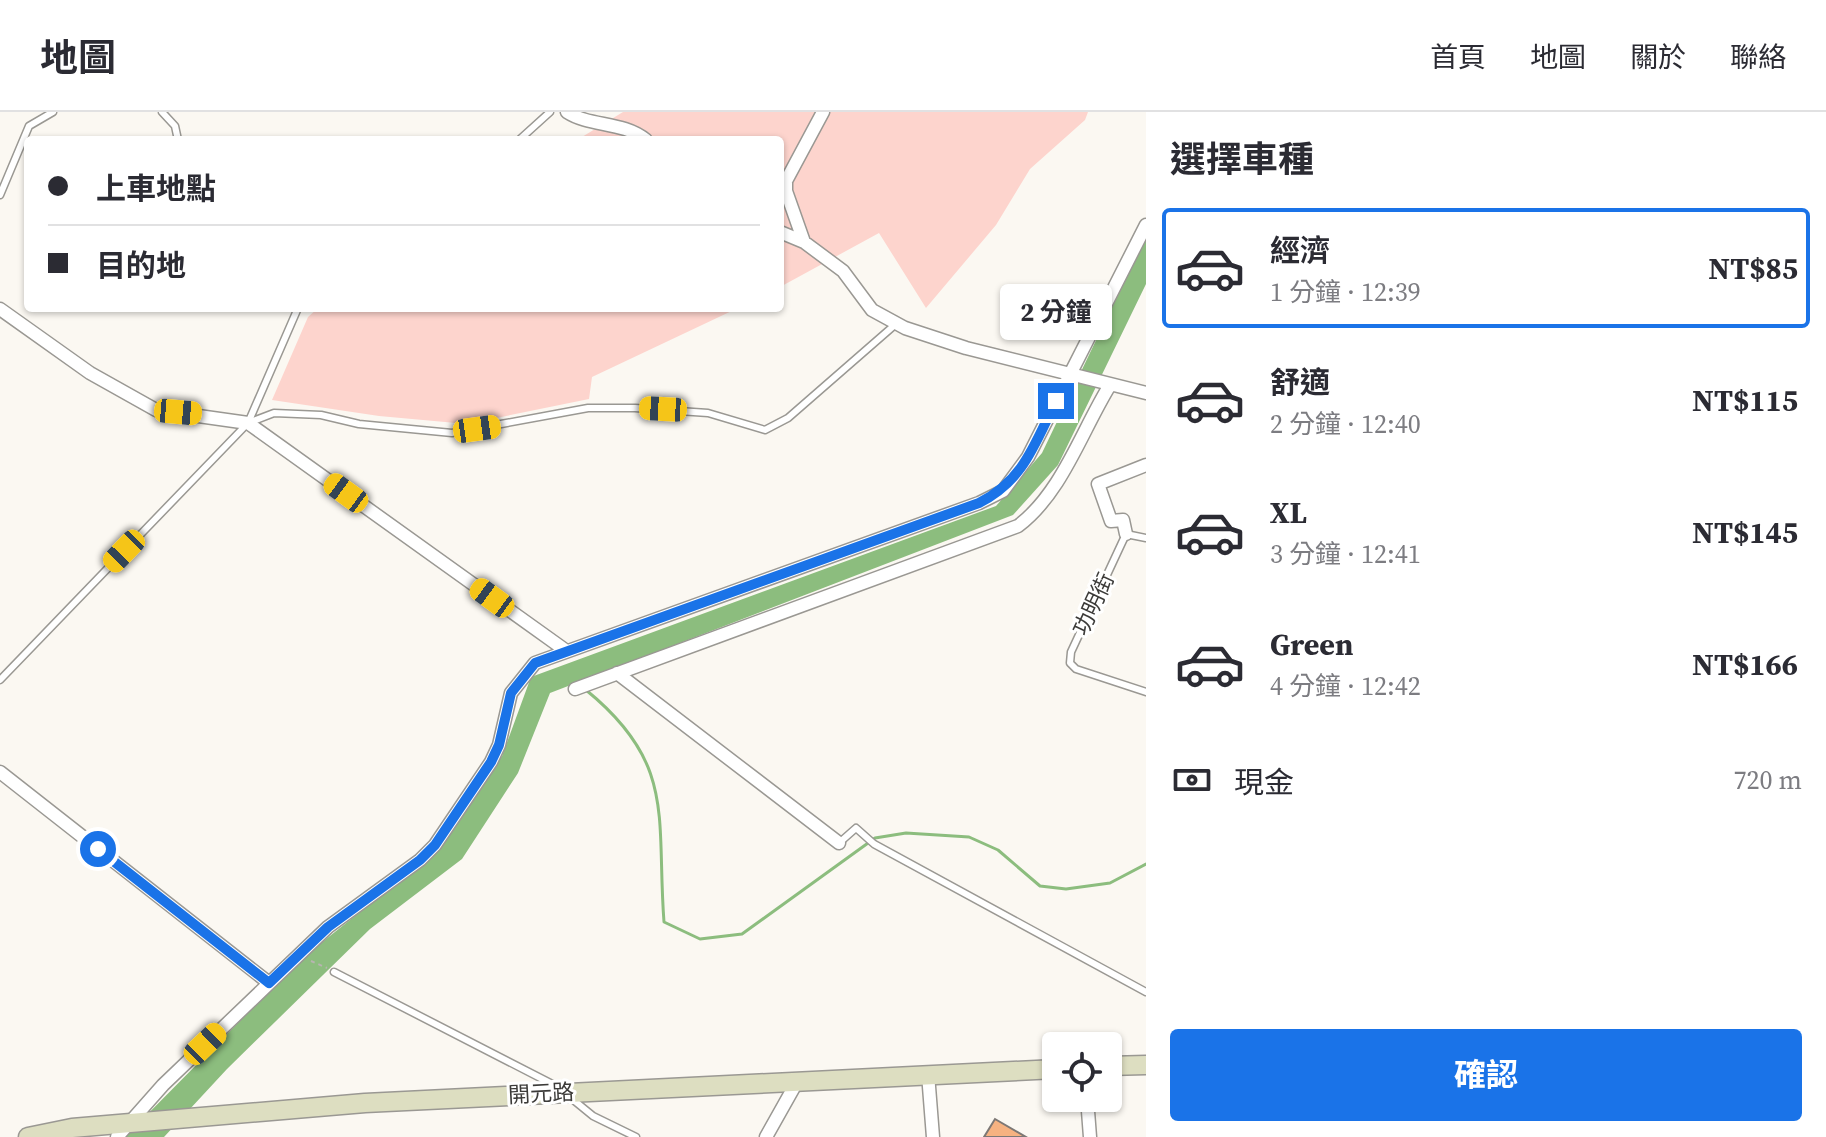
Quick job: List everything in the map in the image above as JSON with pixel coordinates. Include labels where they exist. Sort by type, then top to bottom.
[{"type":"main road","points":[[1122,1066],[1146,1065]]},
{"type":"main road","name":"開元路","points":[[28,1137],[123,1130],[198,1117],[567,1092],[1042,1070]]},
{"type":"street","points":[[567,112],[579,120],[611,124],[637,136]]},
{"type":"street","points":[[804,242],[786,191],[786,181],[823,112]]},
{"type":"street","points":[[123,1130],[163,1085],[328,927],[420,860],[435,845],[491,762],[499,745],[511,693],[535,663],[979,503],[1003,491],[1028,457],[1074,374],[1146,225]]},
{"type":"street","points":[[784,234],[804,242],[843,271],[872,310],[897,323],[966,348],[1146,393]]},
{"type":"street","points":[[0,309],[90,373],[156,410],[248,423],[565,650]]},
{"type":"street","points":[[575,688],[1018,526],[1033,515],[1057,479],[1108,384]]},
{"type":"street","points":[[1126,534],[1123,520],[1111,521],[1098,484],[1146,465]]},
{"type":"street","points":[[617,673],[839,843]]},
{"type":"street","points":[[0,772],[269,983]]},
{"type":"street","points":[[928,1074],[933,1137]]},
{"type":"street","points":[[766,1137],[798,1080]]},
{"type":"street","points":[[1088,1112],[1090,1137]]},
{"type":"lane","points":[[25,136],[29,126],[53,112]]},
{"type":"lane","points":[[162,112],[175,126],[177,136]]},
{"type":"lane","points":[[523,136],[550,112]]},
{"type":"lane","points":[[0,195],[24,138]]},
{"type":"lane","points":[[0,680],[248,423],[296,312]]},
{"type":"lane","points":[[248,423],[274,413],[321,415],[359,424],[452,433],[588,408],[635,408],[708,413],[765,430],[788,418],[897,323]]},
{"type":"lane","points":[[1126,534],[1146,538]]},
{"type":"lane","name":"功明街","points":[[1126,534],[1071,652],[1070,663],[1076,669],[1146,692]]},
{"type":"lane","points":[[839,843],[856,828],[874,844],[1146,992]]},
{"type":"lane","points":[[334,972],[567,1092],[575,1104],[593,1116],[636,1137]]},
{"type":"path","points":[[299,955],[334,972]]},
{"type":"shaded area","points":[[623,112],[1088,112],[1085,120],[1030,169],[996,225],[926,308],[879,233],[784,285],[784,136],[584,136]]},
{"type":"shaded area","points":[[1146,236],[1146,284],[1058,465],[1013,515],[550,693],[518,773],[462,859],[370,929],[227,1069],[164,1137],[125,1137],[301,959],[434,853],[502,756],[531,677],[996,506],[1042,453]]},
{"type":"shaded area","points":[[314,312],[730,312],[592,377],[589,399],[467,424],[379,416],[272,400],[308,317]]},
{"type":"building","points":[[995,1119],[1026,1137],[984,1137]]},
{"type":"waterway","points":[[586,690],[615,717],[635,743],[649,769],[660,822],[664,922],[700,939],[742,934],[875,838],[906,833],[969,837],[998,850],[1040,886],[1066,889],[1110,883],[1146,864]]},
{"type":"route","points":[[98,849],[269,983],[328,927],[420,860],[435,845],[491,762],[499,745],[511,693],[535,663],[979,503],[1003,491],[1028,457],[1056,401]]}]
